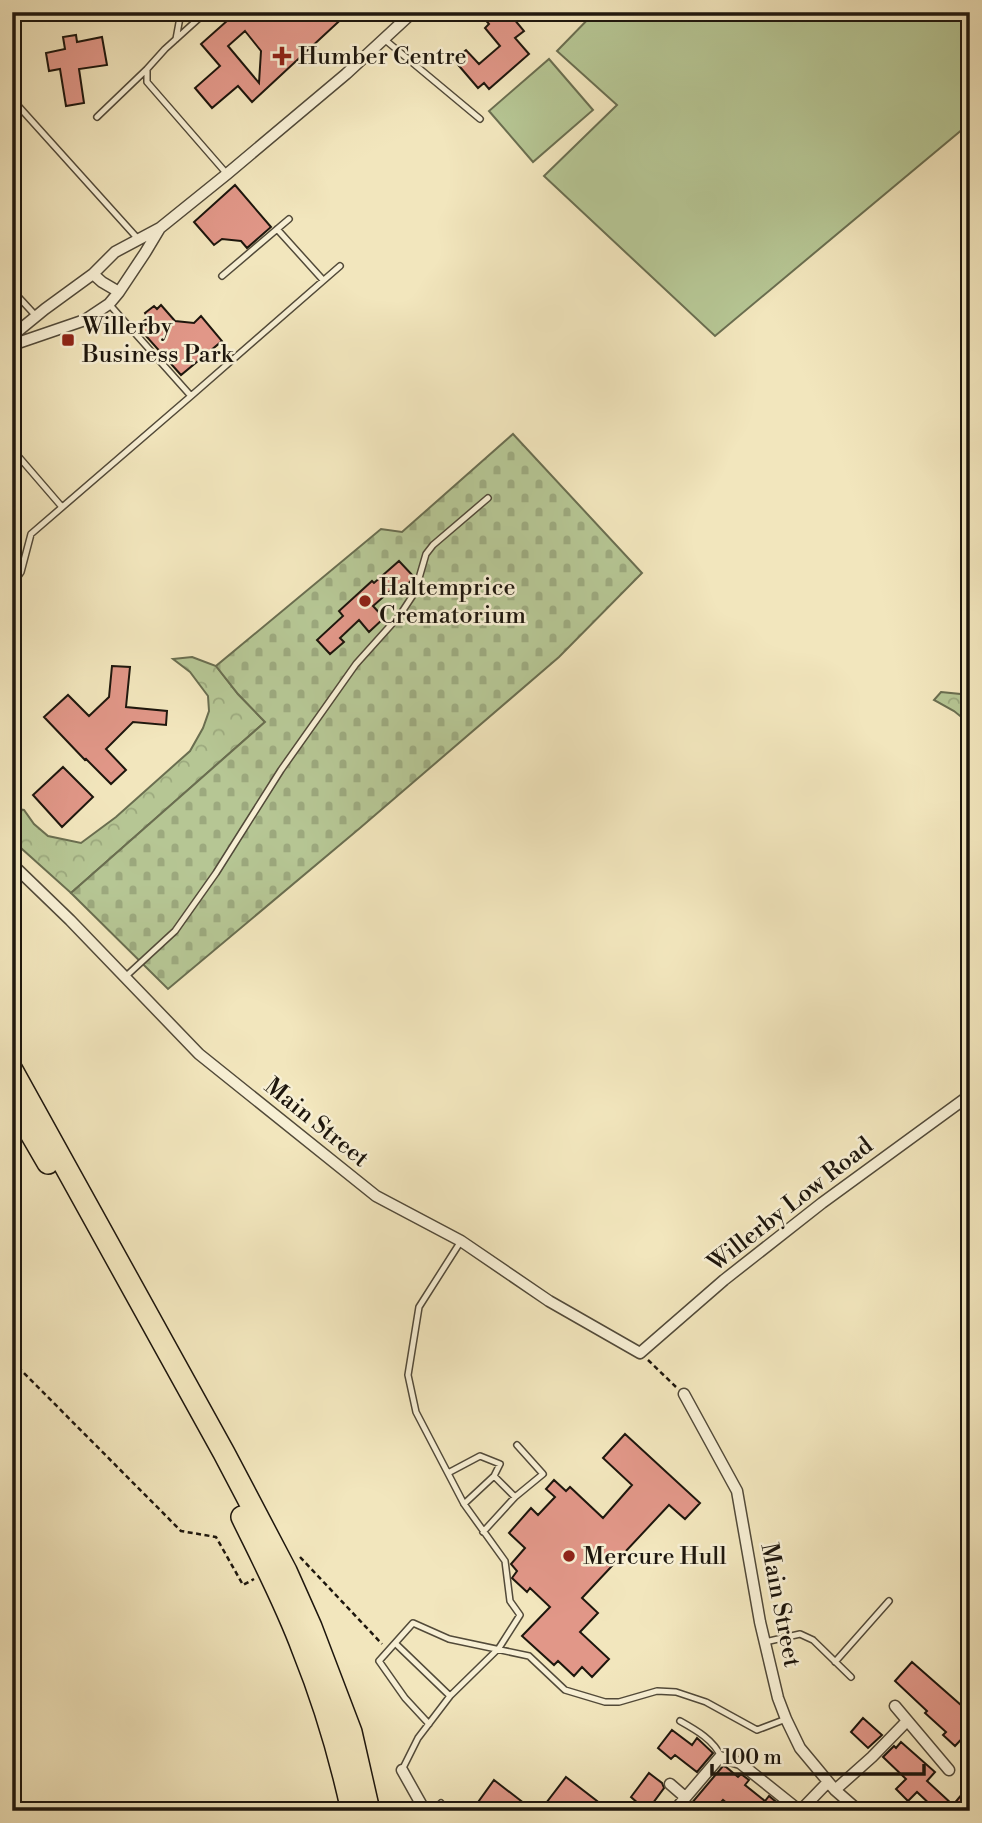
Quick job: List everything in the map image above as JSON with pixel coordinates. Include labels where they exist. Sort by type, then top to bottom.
[{"type":"highway","points":[[12,1070],[286,1571],[312,1627],[351,1732],[369,1811]]},
{"type":"highway","points":[[12,1101],[153,1351],[268,1570],[303,1649],[327,1717],[352,1811]]},
{"type":"street","points":[[12,336],[93,274],[115,252],[160,228],[227,174],[346,74],[413,12]]},
{"type":"street","points":[[12,345],[85,320],[109,304],[160,228]]},
{"type":"street","points":[[93,274],[119,292]]},
{"type":"street","name":"Main Street","points":[[12,864],[200,1054],[376,1196],[461,1241],[550,1301],[640,1353]]},
{"type":"street","name":"Willerby Low Road","points":[[640,1353],[724,1280],[800,1220],[970,1095]]},
{"type":"street","name":"Main Street","points":[[684,1394],[737,1491],[765,1642],[778,1698],[786,1719],[800,1748],[831,1786],[859,1811]]},
{"type":"street","points":[[895,1706],[948,1770]]},
{"type":"street","points":[[674,1811],[721,1757],[740,1763],[800,1811],[872,1757],[907,1721]]},
{"type":"street","points":[[970,1762],[967,1769],[970,1779]]},
{"type":"street","points":[[402,1770],[425,1811]]},
{"type":"street","points":[[670,1784],[685,1797]]},
{"type":"lane","points":[[176,39],[181,12]]},
{"type":"lane","points":[[97,117],[206,12]]},
{"type":"lane","points":[[384,39],[480,119]]},
{"type":"lane","points":[[147,69],[147,82],[227,174]]},
{"type":"lane","points":[[12,99],[139,240]]},
{"type":"lane","points":[[222,276],[289,219]]},
{"type":"lane","points":[[277,229],[323,280]]},
{"type":"lane","points":[[12,585],[21,572],[31,534],[340,266]]},
{"type":"lane","points":[[12,290],[36,316]]},
{"type":"lane","points":[[109,304],[191,396]]},
{"type":"lane","points":[[12,449],[62,507]]},
{"type":"lane","points":[[124,978],[175,931],[216,873],[281,770],[355,664],[400,615],[415,592],[426,554],[488,498]]},
{"type":"lane","points":[[402,1770],[418,1738],[450,1696],[499,1648],[520,1615],[510,1601],[505,1561],[464,1504],[416,1412],[408,1375],[419,1307],[461,1241]]},
{"type":"lane","points":[[483,1532],[515,1497],[543,1474],[517,1445]]},
{"type":"lane","points":[[448,1473],[480,1456],[500,1464],[494,1476],[464,1504]]},
{"type":"lane","points":[[494,1476],[515,1497]]},
{"type":"lane","points":[[835,1662],[889,1601]]},
{"type":"lane","points":[[429,1724],[405,1698],[379,1661],[413,1623],[449,1639],[529,1656],[565,1690],[606,1702],[619,1702],[666,1690],[706,1702],[757,1730],[786,1719]]},
{"type":"lane","points":[[765,1642],[800,1634],[813,1640],[851,1677]]},
{"type":"lane","points":[[396,1643],[450,1696]]},
{"type":"lane","points":[[680,1721],[713,1745],[721,1757]]},
{"type":"lane","points":[[433,1811],[441,1803]]},
{"type":"path","points":[[640,1353],[684,1394]]},
{"type":"path","points":[[12,1361],[181,1531],[216,1537],[243,1586],[268,1570]]},
{"type":"path","points":[[296,1553],[388,1651]]},
{"type":"green space","points":[[595,12],[970,12],[970,123],[715,336],[544,176],[617,105],[557,51]]},
{"type":"green space","points":[[549,59],[593,110],[533,162],[489,111]]},
{"type":"green space","points":[[513,434],[642,573],[559,657],[168,989],[71,893],[265,722],[216,666],[381,529],[402,532]]},
{"type":"green space","points":[[192,657],[216,666],[265,722],[71,893],[12,840],[12,808],[24,810],[34,824],[48,836],[81,843],[116,817],[190,751],[203,728],[209,711],[208,696],[190,672],[173,659]]},
{"type":"green space","points":[[941,692],[970,695],[970,724],[934,700]]},
{"type":"building","name":"Humber Centre","points":[[237,12],[349,12],[252,102],[238,86],[212,108],[195,88],[220,66],[201,44]],"holes":[[[245,31],[261,51],[259,83],[228,46]]]},
{"type":"building","points":[[479,12],[494,12],[501,20],[509,13],[524,31],[515,38],[529,54],[489,89],[484,83],[478,88],[454,60],[466,50],[479,64],[500,46],[485,28],[489,24]]},
{"type":"building","points":[[76,35],[77,42],[102,37],[107,65],[79,69],[84,103],[66,106],[60,69],[49,71],[46,53],[65,49],[63,37]]},
{"type":"building","points":[[235,185],[271,227],[247,248],[241,241],[222,239],[214,245],[194,222]]},
{"type":"building","points":[[161,305],[175,321],[194,323],[201,316],[222,341],[181,375],[137,326],[148,318],[145,313],[154,306],[157,309]]},
{"type":"building","points":[[399,561],[413,579],[396,595],[391,590],[373,606],[384,618],[369,632],[359,620],[340,638],[344,642],[330,654],[317,640],[343,616],[339,611]]},
{"type":"building","points":[[112,666],[130,667],[126,707],[167,711],[166,725],[133,722],[106,749],[126,770],[111,784],[44,717],[68,695],[89,716],[109,697]]},
{"type":"building","points":[[63,767],[93,797],[62,827],[33,795]]},
{"type":"building","name":"Mercure Hull","points":[[625,1434],[700,1503],[685,1519],[669,1505],[582,1598],[598,1613],[580,1632],[609,1659],[592,1677],[582,1667],[574,1676],[558,1661],[554,1665],[522,1636],[550,1607],[530,1588],[527,1592],[512,1578],[517,1571],[511,1564],[525,1548],[509,1533],[531,1508],[538,1515],[555,1497],[546,1489],[554,1480],[566,1491],[570,1487],[603,1518],[632,1485],[603,1458]]},
{"type":"building","points":[[912,1662],[970,1713],[970,1730],[955,1746],[943,1735],[946,1732],[925,1713],[927,1711],[895,1681]]},
{"type":"building","points":[[863,1718],[882,1735],[868,1748],[851,1732]]},
{"type":"building","points":[[672,1730],[692,1745],[697,1738],[713,1753],[697,1772],[675,1755],[671,1759],[658,1748]]},
{"type":"building","points":[[901,1742],[935,1772],[927,1781],[953,1805],[963,1793],[970,1799],[970,1811],[937,1811],[917,1792],[908,1801],[896,1789],[906,1779],[883,1757]]},
{"type":"building","points":[[723,1766],[738,1777],[741,1774],[749,1780],[745,1785],[765,1801],[769,1796],[787,1811],[736,1811],[723,1800],[713,1811],[685,1811]]},
{"type":"building","points":[[649,1773],[662,1783],[664,1788],[647,1811],[631,1797]]},
{"type":"building","points":[[566,1777],[610,1811],[540,1811]]},
{"type":"building","points":[[494,1780],[534,1811],[484,1811],[476,1805]]},
{"type":"place","name":"Humber Centre","points":[[282,56]]},
{"type":"place","name":"Willerby Business Park","points":[[68,340]]},
{"type":"place","name":"Haltemprice Crematorium","points":[[365,601]]},
{"type":"place","name":"Mercure Hull","points":[[569,1556]]}]
